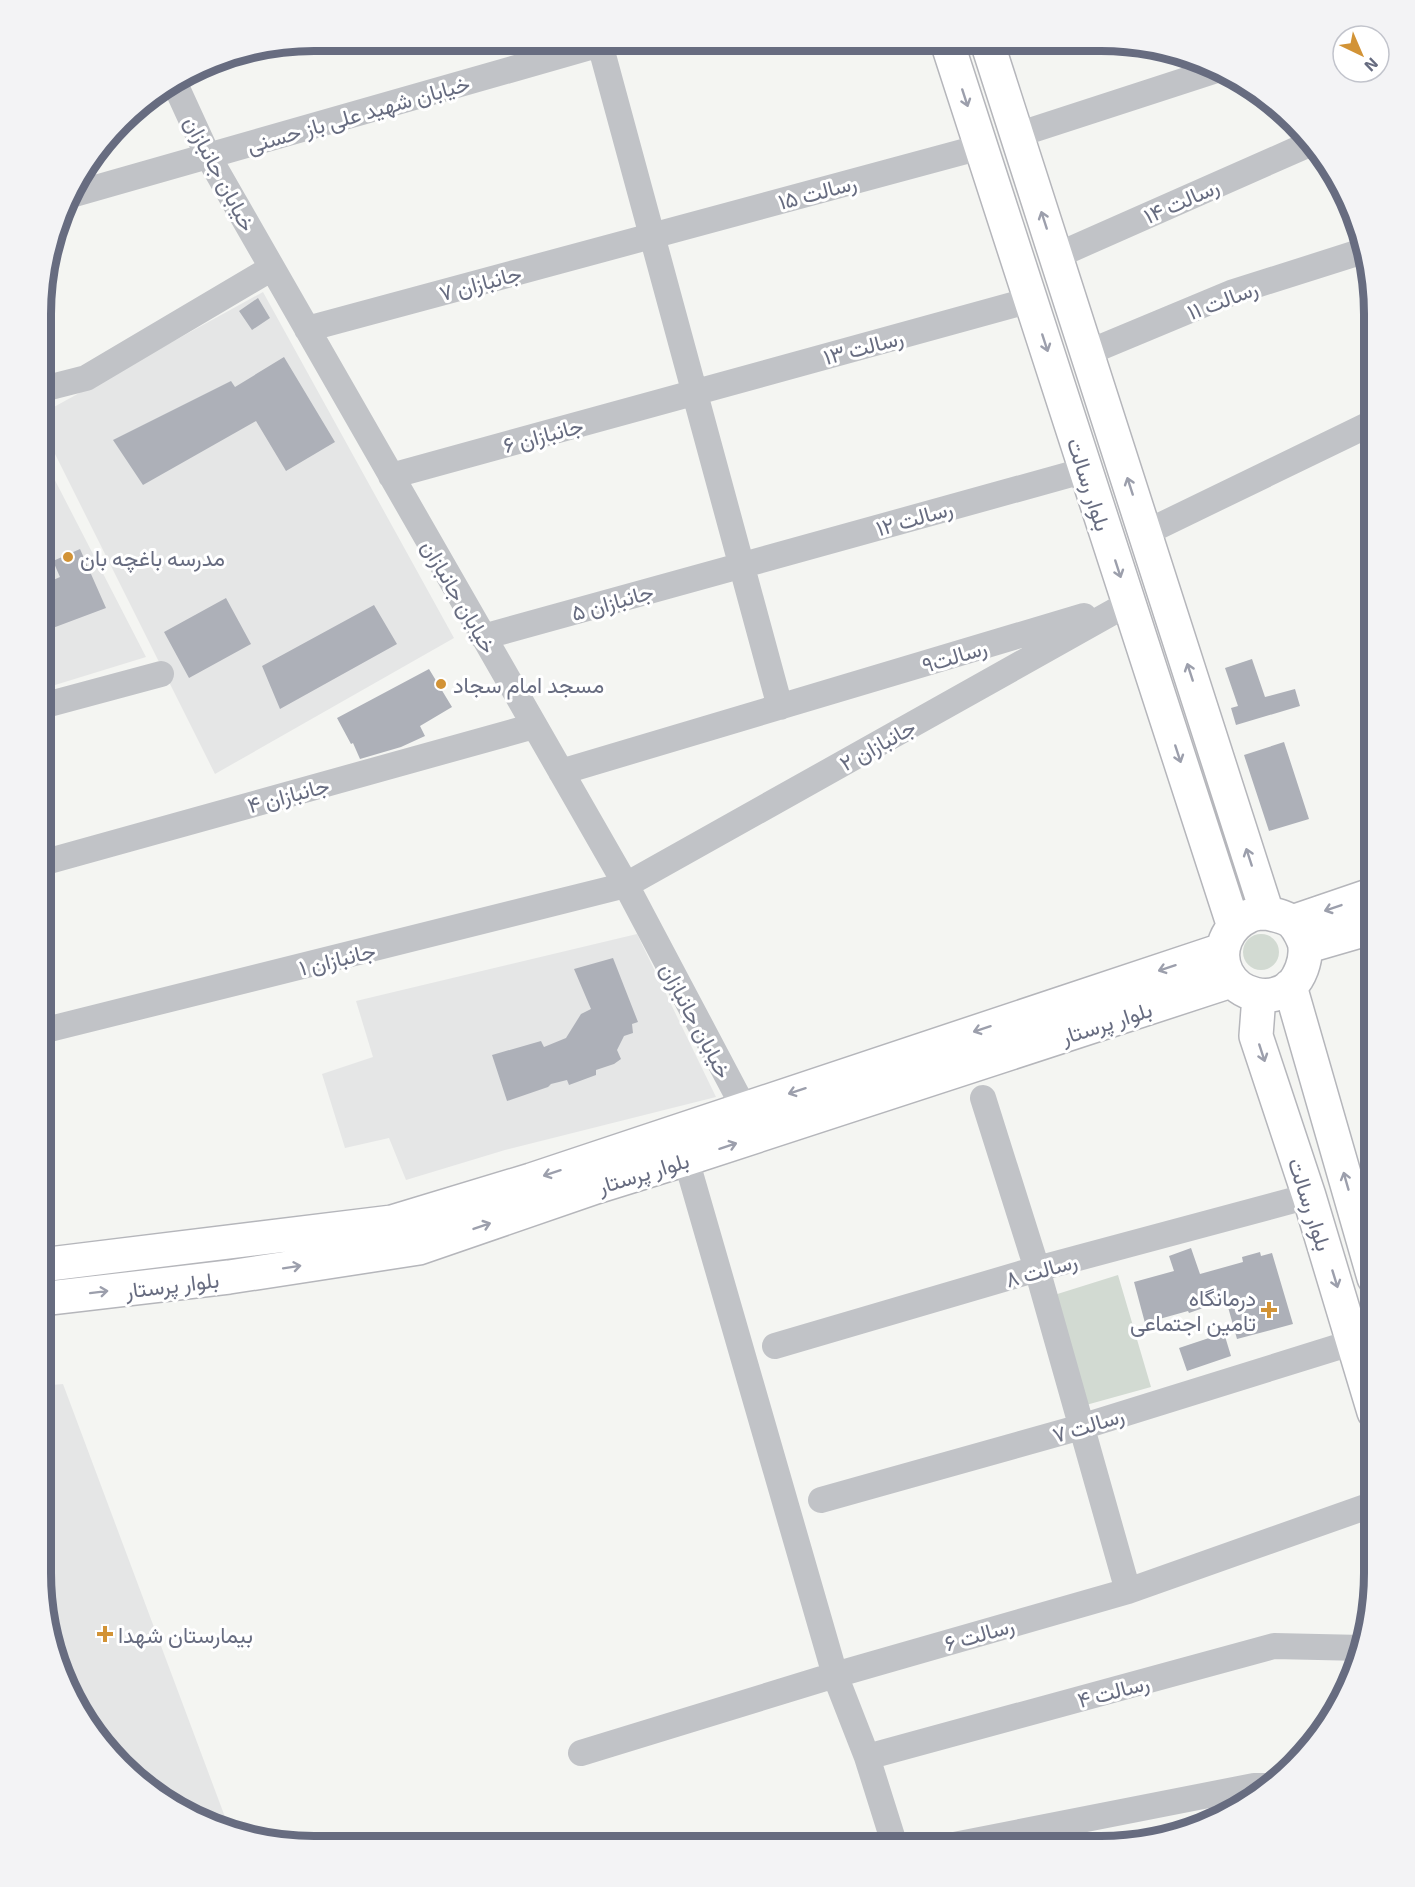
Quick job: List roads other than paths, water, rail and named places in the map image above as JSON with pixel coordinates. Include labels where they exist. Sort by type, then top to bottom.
[{"type":"main road","name":"بلوار رسالت","points":[[950,51],[1129,603],[1228,938]]},
{"type":"main road","name":"بلوار رسالت","points":[[990,51],[1145,533],[1288,928]]},
{"type":"main road","points":[[981,147],[1017,135]]},
{"type":"main road","points":[[1288,928],[1364,898]]},
{"type":"main road","points":[[1288,928],[1301,973],[1290,986],[1276,994],[1245,988],[1224,966],[1228,938],[1238,922],[1251,914],[1288,928],[1364,927]]},
{"type":"main road","name":"بلوار پرستار","points":[[51,1298],[229,1277],[419,1248],[744,1108],[1228,938]]},
{"type":"main road","name":"بلوار رسالت","points":[[1290,986],[1364,1243]]},
{"type":"main road","name":"بلوار رسالت","points":[[1245,988],[1256,1036],[1309,1196],[1364,1377]]},
{"type":"main road","name":"بلوار پرستار","points":[[51,1263],[392,1222],[597,1172],[686,1159],[1245,988]]},
{"type":"street","name":"خیابان شهید علی باز حسنی","points":[[81,192],[578,51]]},
{"type":"street","points":[[608,51],[652,236],[780,707]]},
{"type":"street","points":[[1017,135],[1207,73]]},
{"type":"street","name":"خیابان جانبازان","points":[[178,89],[208,156],[626,885],[744,1108]]},
{"type":"street","name":"رسالت ۱۴","points":[[1056,256],[1304,146]]},
{"type":"street","name":"رسالت ۱۵","points":[[652,236],[981,147]]},
{"type":"street","name":"جانبازان ۷","points":[[307,329],[652,236]]},
{"type":"street","name":"رسالت ۱۱","points":[[1087,353],[1231,293],[1357,253]]},
{"type":"street","points":[[51,387],[86,378],[272,268]]},
{"type":"street","name":"رسالت ۱۳","points":[[695,392],[1030,300]]},
{"type":"street","name":"جانبازان ۶","points":[[391,476],[695,392]]},
{"type":"street","points":[[1145,533],[1364,427]]},
{"type":"street","name":"رسالت ۱۲","points":[[742,565],[1086,470]]},
{"type":"street","name":"جانبازان ۵","points":[[483,637],[742,565]]},
{"type":"street","name":"رسالت۹","points":[[561,772],[1129,603]]},
{"type":"street","name":"جانبازان ۲","points":[[626,885],[1129,603]]},
{"type":"street","points":[[51,704],[161,674]]},
{"type":"street","name":"جانبازان ۴","points":[[51,860],[534,726]]},
{"type":"street","name":"جانبازان ۱","points":[[51,1021],[626,885]]},
{"type":"street","points":[[983,1098],[1037,1269],[1128,1591]]},
{"type":"street","points":[[686,1159],[835,1675],[867,1757],[892,1836]]},
{"type":"street","name":"رسالت ۸","points":[[775,1346],[1037,1269],[1309,1196]]},
{"type":"street","name":"رسالت ۷","points":[[821,1500],[1081,1427],[1354,1342]]},
{"type":"street","name":"رسالت ۶","points":[[581,1753],[835,1675],[1128,1591],[1364,1508]]},
{"type":"street","name":"رسالت ۴","points":[[867,1757],[1274,1646],[1353,1648]]},
{"type":"street","points":[[1000,1836],[1255,1786]]},
{"type":"place","name":"مدرسه باغچه بان","points":[[68,557]]},
{"type":"place","name":"مسجد امام سجاد","points":[[441,684]]},
{"type":"place","name":"درمانگاه تامین اجتماعی","points":[[1269,1310]]},
{"type":"place","name":"بیمارستان شهدا","points":[[105,1634]]}]
